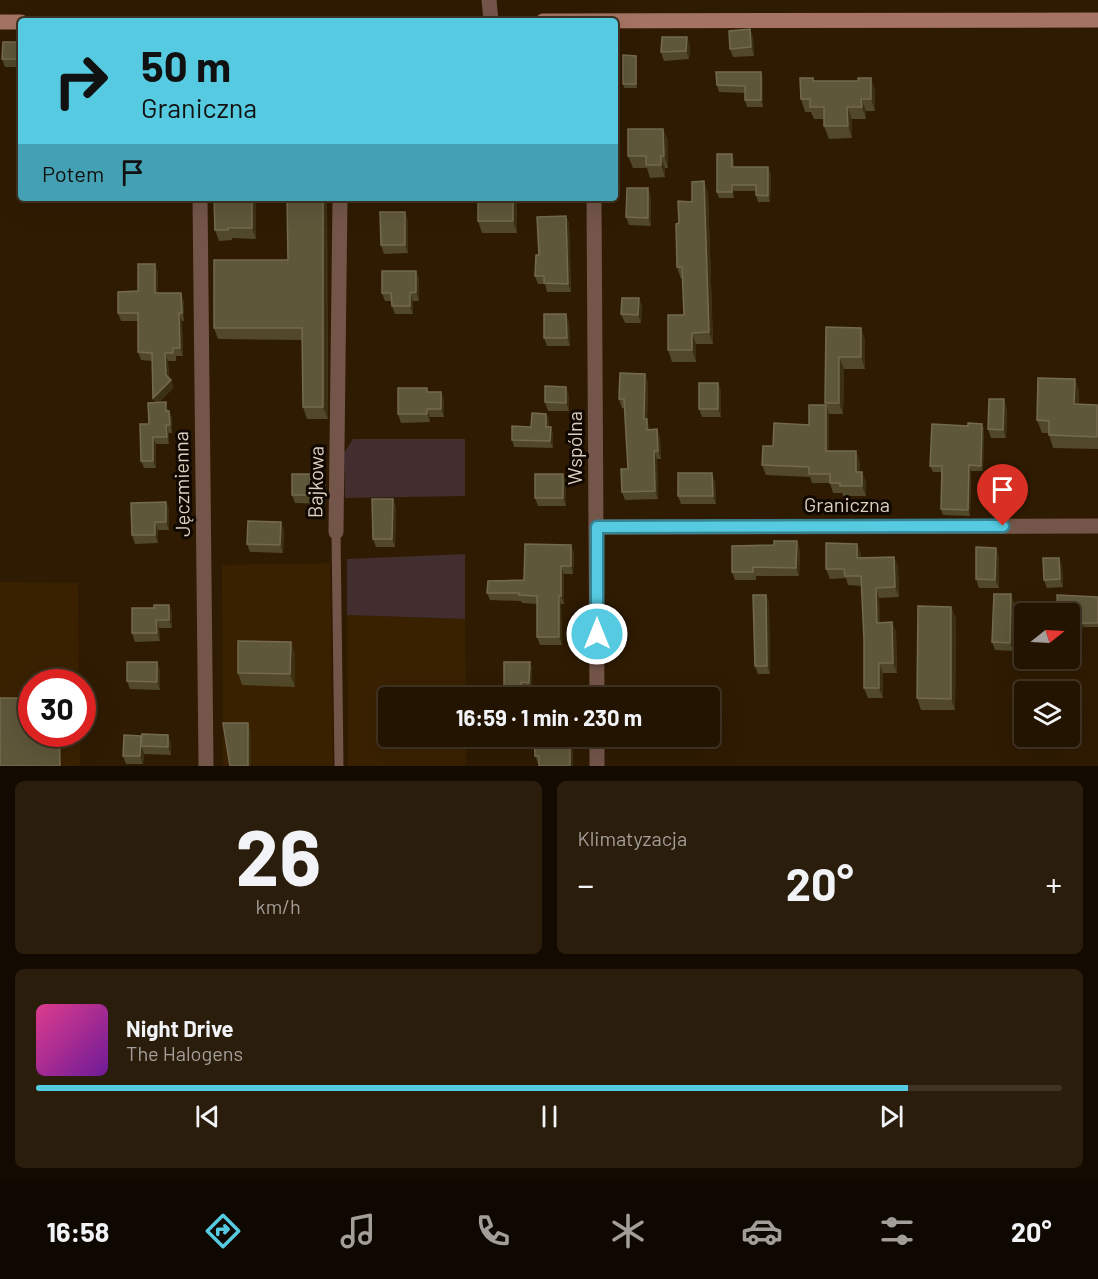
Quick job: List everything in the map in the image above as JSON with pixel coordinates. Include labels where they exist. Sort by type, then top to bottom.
[{"type":"street","points":[[489,0],[491,18]]},
{"type":"street","points":[[618,21],[1098,20]]},
{"type":"street","points":[[0,21],[18,22]]},
{"type":"street","name":"Jęczmienna","points":[[200,201],[206,766]]},
{"type":"street","name":"Bajkowa","points":[[336,532],[340,201]]},
{"type":"street","name":"Wspólna","points":[[594,201],[597,687]]},
{"type":"street","name":"Graniczna","points":[[597,527],[1098,526]]},
{"type":"street","points":[[597,747],[597,766]]},
{"type":"lane","name":"Bajkowa","points":[[336,532],[339,766]]},
{"type":"shaded area","points":[[353,439],[465,439],[465,496],[345,498],[344,453]]},
{"type":"shaded area","points":[[465,554],[465,619],[347,615],[347,559]]},
{"type":"shaded area","points":[[330,563],[333,766],[223,766],[222,565]]},
{"type":"shaded area","points":[[0,582],[78,583],[79,669],[18,669],[18,747],[80,747],[80,766],[0,766]]},
{"type":"shaded area","points":[[347,615],[465,619],[466,687],[378,687],[378,747],[466,747],[466,766],[348,766]]},
{"type":"building","points":[[750,29],[751,47],[730,49],[729,31]]},
{"type":"building","points":[[662,37],[687,37],[686,51],[661,52]]},
{"type":"building","points":[[3,42],[18,42],[18,59],[2,59]]},
{"type":"building","points":[[623,55],[636,56],[636,84],[623,84]]},
{"type":"building","points":[[716,72],[761,72],[761,100],[745,100],[745,86],[717,85]]},
{"type":"building","points":[[800,78],[813,78],[813,81],[858,81],[858,78],[871,78],[871,99],[861,99],[862,107],[847,107],[848,126],[824,126],[824,107],[810,107],[810,99],[801,99]]},
{"type":"building","points":[[628,129],[663,129],[664,156],[661,156],[661,165],[646,165],[646,156],[628,156]]},
{"type":"building","points":[[717,154],[732,154],[732,167],[768,167],[768,196],[756,195],[756,185],[732,185],[732,192],[717,192]]},
{"type":"building","points":[[704,181],[709,332],[692,333],[692,350],[668,350],[668,315],[684,315],[682,267],[677,267],[678,201],[692,202],[692,182]]},
{"type":"building","points":[[627,188],[648,188],[648,218],[626,217]]},
{"type":"building","points":[[214,201],[252,201],[252,228],[215,230]]},
{"type":"building","points":[[287,201],[323,201],[323,407],[303,407],[302,328],[214,328],[214,260],[288,260]]},
{"type":"building","points":[[478,201],[513,201],[513,221],[478,221]]},
{"type":"building","points":[[380,212],[405,212],[405,245],[381,245]]},
{"type":"building","points":[[566,216],[568,284],[544,283],[544,276],[535,276],[536,255],[539,255],[537,217]]},
{"type":"building","points":[[138,264],[155,264],[155,293],[181,293],[180,348],[173,348],[173,353],[165,353],[166,375],[171,380],[153,398],[152,353],[138,352],[138,313],[118,313],[118,292],[138,291]]},
{"type":"building","points":[[382,271],[416,271],[416,292],[410,293],[410,306],[392,306],[391,293],[382,293]]},
{"type":"building","points":[[622,298],[639,298],[638,315],[621,314]]},
{"type":"building","points":[[544,314],[566,314],[567,338],[544,338]]},
{"type":"building","points":[[826,327],[861,328],[861,357],[839,357],[839,403],[825,403]]},
{"type":"building","points":[[620,373],[645,374],[644,419],[647,419],[647,430],[657,429],[658,451],[654,451],[655,491],[622,492],[621,469],[628,469],[624,399],[619,399]]},
{"type":"building","points":[[1038,378],[1075,379],[1074,404],[1097,405],[1097,437],[1049,435],[1049,421],[1037,420]]},
{"type":"building","points":[[699,383],[718,383],[718,409],[699,409]]},
{"type":"building","points":[[545,386],[566,387],[566,403],[545,402]]},
{"type":"building","points":[[398,388],[427,388],[427,392],[441,392],[441,409],[427,409],[427,414],[398,414]]},
{"type":"building","points":[[989,399],[1004,399],[1003,430],[988,429]]},
{"type":"building","points":[[166,402],[170,425],[166,425],[167,437],[153,437],[153,461],[141,461],[140,424],[149,424],[148,403]]},
{"type":"building","points":[[809,405],[826,405],[826,451],[856,451],[856,472],[862,472],[862,486],[840,486],[840,483],[830,483],[830,474],[809,474],[809,467],[762,465],[763,446],[773,446],[774,423],[809,425]]},
{"type":"building","points":[[532,413],[546,414],[546,427],[551,427],[550,441],[512,440],[512,426],[531,427]]},
{"type":"building","points":[[968,423],[982,424],[981,466],[969,465],[968,510],[941,509],[942,466],[930,466],[932,424],[968,426]]},
{"type":"building","points":[[678,473],[712,473],[713,496],[678,496]]},
{"type":"building","points":[[292,474],[323,474],[323,495],[292,495]]},
{"type":"building","points":[[535,474],[563,474],[563,498],[535,498]]},
{"type":"building","points":[[372,499],[393,499],[392,539],[373,539]]},
{"type":"building","points":[[166,502],[166,522],[155,522],[155,535],[132,535],[131,503]]},
{"type":"building","points":[[248,521],[281,522],[280,545],[247,544]]},
{"type":"building","points":[[774,541],[797,541],[796,568],[753,567],[753,572],[732,572],[732,546],[774,545]]},
{"type":"building","points":[[826,543],[857,544],[857,558],[894,557],[895,587],[876,588],[877,623],[892,622],[893,663],[879,663],[879,688],[864,688],[861,576],[845,576],[844,569],[826,569]]},
{"type":"building","points":[[525,544],[571,545],[571,566],[561,566],[559,637],[537,637],[537,596],[519,595],[519,593],[487,593],[488,581],[524,580]]},
{"type":"building","points":[[976,547],[996,548],[995,580],[976,579]]},
{"type":"building","points":[[1043,558],[1059,558],[1060,579],[1044,580]]},
{"type":"building","points":[[994,594],[1011,594],[1010,643],[992,642]]},
{"type":"building","points":[[753,595],[766,595],[767,666],[755,666]]},
{"type":"building","points":[[1057,595],[1098,597],[1098,623],[1080,625],[1080,603],[1057,603]]},
{"type":"building","points":[[154,605],[169,605],[169,620],[156,620],[157,633],[132,633],[132,608],[154,608]]},
{"type":"building","points":[[918,606],[951,607],[951,699],[917,698]]},
{"type":"building","points":[[238,641],[291,642],[290,674],[238,673]]},
{"type":"building","points":[[127,662],[157,662],[157,682],[127,681]]},
{"type":"building","points":[[504,662],[530,662],[529,683],[521,682],[521,687],[504,687]]},
{"type":"building","points":[[0,698],[18,698],[18,747],[59,747],[60,766],[0,766]]},
{"type":"building","points":[[223,723],[248,723],[248,766],[230,766]]},
{"type":"building","points":[[142,734],[168,735],[168,747],[141,746]]},
{"type":"building","points":[[124,735],[141,736],[140,756],[123,756]]},
{"type":"building","points":[[535,747],[570,747],[570,766],[539,766],[539,756],[535,756]]},
{"type":"route","points":[[597,634],[597,527],[1003,526]]}]
